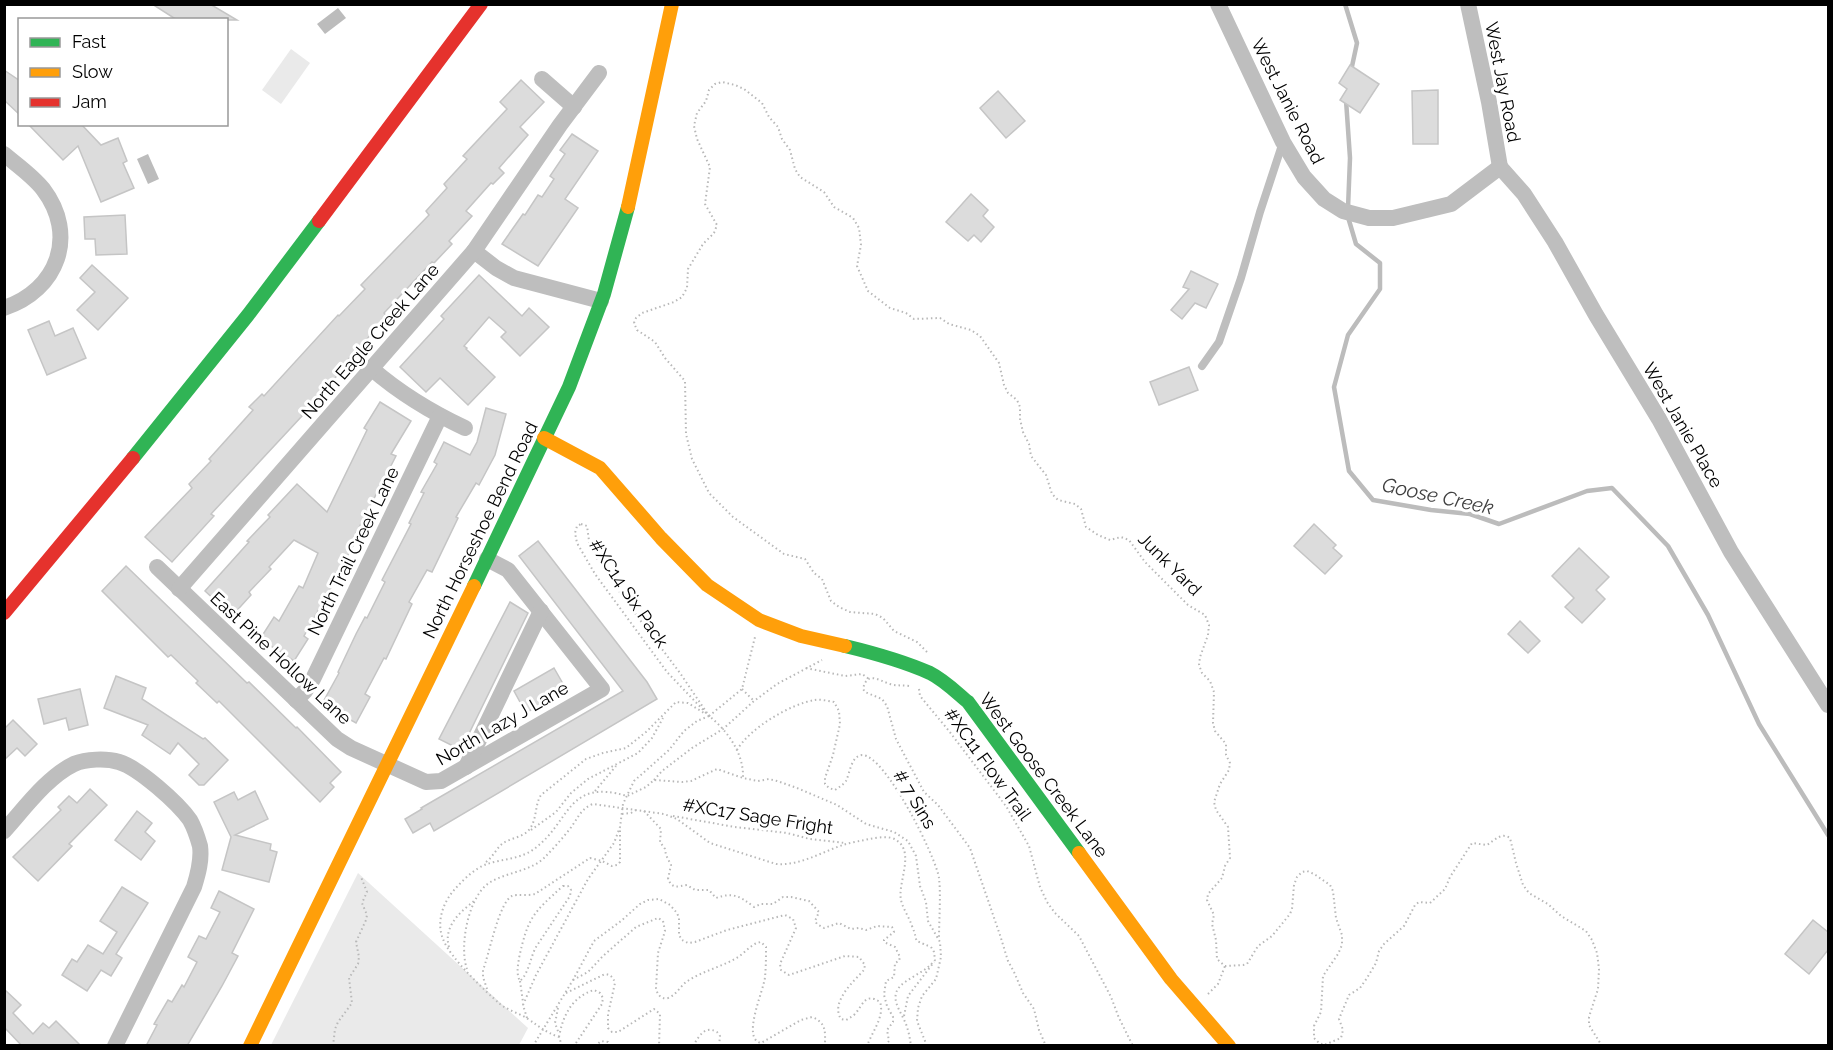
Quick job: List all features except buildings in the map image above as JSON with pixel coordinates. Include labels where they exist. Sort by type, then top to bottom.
[{"type":"main road","points":[[4,613],[91,510],[248,315],[481,4]]},
{"type":"main road","name":"North Horseshoe Bend Road","points":[[250,1046],[561,406],[584,351],[602,301],[628,206],[672,4]]},
{"type":"main road","name":"West Goose Creek Lane","points":[[544,438],[600,468],[706,585],[759,620],[801,636],[881,655],[932,674],[968,702],[1171,979],[1229,1046]]},
{"type":"street","name":"West Janie Road","points":[[1218,4],[1283,142],[1304,177],[1324,199],[1343,211],[1369,218],[1393,218],[1450,204],[1500,167]]},
{"type":"street","name":"West Jay Road","points":[[1468,4],[1500,167]]},
{"type":"street","name":"North Eagle Creek Lane","points":[[179,589],[474,251],[599,73]]},
{"type":"street","points":[[542,79],[574,107]]},
{"type":"street","points":[[4,154],[42,189],[58,216],[61,236],[58,258],[51,275],[40,289],[24,301],[4,308]]},
{"type":"street","name":"West Janie Place","points":[[1500,167],[1524,194],[1555,242],[1659,419],[1731,552],[1828,705]]},
{"type":"street","points":[[474,251],[514,278],[602,301]]},
{"type":"street","points":[[372,369],[395,389],[465,428]]},
{"type":"street","name":"North Trail Creek Lane","points":[[296,700],[313,679],[440,416]]},
{"type":"street","points":[[466,767],[541,611],[508,570],[487,559]]},
{"type":"street","name":"East Pine Hollow Lane","points":[[157,567],[336,739],[387,765]]},
{"type":"street","name":"North Lazy J Lane","points":[[387,765],[426,782],[441,782],[602,688],[541,611]]},
{"type":"street","points":[[4,831],[56,775],[76,764],[96,760],[118,762],[138,771],[180,808],[190,821],[200,846],[200,869],[194,887],[115,1046]]},
{"type":"lane","points":[[1202,366],[1219,342],[1283,142]]},
{"type":"path","name":"Junk Yard","points":[[932,674],[936,664],[917,642],[894,631],[883,618],[875,614],[850,612],[839,607],[831,601],[822,579],[804,560],[784,554],[733,517],[709,493],[692,459],[686,434],[685,381],[654,342],[637,330],[634,323],[636,318],[642,314],[682,297],[687,288],[688,269],[703,244],[714,233],[717,225],[705,204],[710,167],[694,126],[697,113],[706,101],[709,90],[715,84],[722,82],[735,85],[762,103],[790,150],[795,169],[800,177],[824,192],[834,207],[853,218],[859,228],[861,245],[857,266],[868,291],[890,308],[914,319],[940,318],[980,336],[999,363],[1008,393],[1017,400],[1023,432],[1029,444],[1031,456],[1046,475],[1052,494],[1058,500],[1075,504],[1081,509],[1086,527],[1098,535],[1110,540],[1121,537],[1130,540],[1152,569],[1188,604],[1205,615],[1209,625],[1208,635],[1199,665],[1202,673],[1210,681],[1214,692],[1213,723],[1215,730],[1226,744],[1226,755],[1230,763],[1214,802],[1216,810],[1228,827],[1230,858],[1225,866],[1222,879],[1208,894],[1207,900],[1214,915],[1212,924],[1217,959],[1225,966]]},
{"type":"path","name":"#XC14 Six Pack","points":[[577,525],[587,526],[590,548],[709,716],[667,672],[595,574],[577,543],[575,533],[577,525]]},
{"type":"path","points":[[487,991],[483,970],[500,913],[508,899],[517,895],[535,894],[590,858],[612,866],[620,862],[621,814],[623,804],[634,781],[669,750],[684,731],[697,721],[709,716],[742,689],[759,620]]},
{"type":"path","points":[[596,791],[627,796],[646,787],[662,771],[692,748],[723,729],[777,684],[849,647]]},
{"type":"path","points":[[806,668],[845,676],[862,674],[869,679],[864,684],[865,692],[882,699],[887,706],[896,739],[924,792],[938,805],[970,848],[1008,961],[1023,993],[1034,1009],[1046,1046]]},
{"type":"path","name":"#XC11 Flow Trail","points":[[869,679],[877,678],[889,684],[919,689],[921,696],[1005,806],[1029,846],[1040,887],[1047,902],[1083,944],[1111,997],[1133,1046]]},
{"type":"path","points":[[742,689],[754,701]]},
{"type":"path","name":"# 7 Sins","points":[[737,750],[750,735],[791,708],[817,699],[834,702],[839,711],[840,724],[825,784],[835,790],[842,786],[855,758],[861,755],[868,756],[893,783],[935,863],[939,879],[939,942]]},
{"type":"path","points":[[529,831],[541,795],[586,759],[626,748],[676,702],[688,703],[720,724],[737,750],[744,767],[744,778]]},
{"type":"path","points":[[559,1037],[543,1031],[526,1018],[501,1005],[468,972],[443,940],[440,920],[444,906],[453,890],[493,856],[501,845],[529,831],[556,812],[588,778],[638,753],[652,738],[664,715]]},
{"type":"path","points":[[484,864],[526,854],[535,849],[576,801],[596,791],[617,764]]},
{"type":"path","points":[[654,780],[691,781],[717,769],[758,781],[769,779],[837,805],[866,824],[894,832],[908,841],[916,856],[928,921],[939,942],[941,957],[939,973],[922,996],[918,1008],[917,1021],[927,1046]]},
{"type":"path","name":"#XC17 Sage Fright","points":[[474,901],[488,884],[542,860],[569,831],[586,807],[593,804],[848,843]]},
{"type":"path","name":"#XC17 Sage Fright","points":[[621,814],[636,810]]},
{"type":"path","points":[[644,811],[661,829],[660,842],[670,861],[671,869],[668,879],[676,888],[687,885],[695,890],[709,890],[716,898],[727,894],[744,898],[754,907],[773,904],[783,897],[810,901],[819,912],[815,921],[824,928],[839,923],[851,929],[892,927],[894,932],[884,942],[895,948],[900,957],[895,963],[894,977],[886,981],[887,1006],[893,1022],[887,1030],[889,1041],[885,1046]]},
{"type":"path","name":"#XC17 Sage Fright","points":[[664,814],[677,819],[710,843],[784,865],[802,861],[848,843],[885,837],[897,841],[902,845],[905,854],[905,872],[900,890],[901,902],[914,928],[916,940],[920,944],[931,947],[934,960]]},
{"type":"path","points":[[523,1005],[536,975],[588,879],[614,843],[620,827]]},
{"type":"path","points":[[1194,1008],[1218,984],[1225,966],[1247,964],[1258,946],[1272,936],[1292,909],[1297,877],[1302,872],[1308,871],[1330,885],[1333,891],[1336,918],[1342,935],[1342,945],[1338,954],[1323,976],[1321,1012],[1313,1032],[1314,1038],[1319,1043],[1328,1044],[1341,1038],[1343,1029],[1339,1019],[1349,995],[1360,988],[1372,969],[1379,951],[1390,937],[1404,926],[1415,905],[1430,903],[1445,889],[1454,870],[1472,843],[1487,845],[1501,835],[1506,835],[1510,838],[1523,885],[1529,893],[1586,931],[1592,940],[1597,953],[1599,969],[1598,989],[1589,1017],[1589,1025],[1602,1046]]},
{"type":"path","points":[[333,1046],[338,1022],[352,1003],[350,978],[358,964],[359,957],[356,942],[367,915],[362,903],[367,892],[361,877]]},
{"type":"path","points":[[520,981],[525,977],[536,947],[570,896],[572,890],[568,886],[563,886],[538,908],[531,917],[524,935],[518,977],[526,1018]]},
{"type":"path","points":[[533,1046],[566,993],[594,941],[640,904],[658,899],[670,905],[677,913],[679,935],[688,943],[785,915],[793,919],[796,928],[780,964],[781,970],[789,975],[846,956],[859,957],[865,965],[864,970],[845,992],[837,1009],[841,1019],[846,1020],[855,1014],[861,1004],[869,998],[880,1002],[882,1014],[871,1033],[867,1046]]},
{"type":"path","points":[[449,950],[448,932],[454,920],[474,901]]},
{"type":"path","points":[[468,972],[464,947],[474,901]]},
{"type":"path","points":[[573,980],[588,972],[636,927],[658,918],[663,921],[665,931],[658,953],[656,988],[657,993],[664,998],[673,995],[691,979],[736,958],[754,943],[761,942],[766,947],[765,978],[752,1028],[754,1039],[761,1043],[801,1020],[812,1017],[819,1020],[825,1029],[825,1046]]},
{"type":"path","points":[[904,1019],[908,996],[916,983],[930,969],[934,960]]},
{"type":"path","points":[[911,1046],[895,994],[897,988],[934,960]]},
{"type":"path","points":[[566,993],[605,974],[610,975],[614,978],[615,983],[608,1014],[608,1028],[612,1032],[618,1032],[654,1009],[660,1014],[659,1046]]},
{"type":"path","points":[[559,1037],[569,1007],[586,993],[594,990],[600,993],[603,998],[602,1004],[574,1046]]},
{"type":"path","points":[[558,1005],[555,1023],[562,1046]]},
{"type":"path","points":[[693,1046],[699,1036],[709,1029],[720,1036],[719,1046]]},
{"type":"path","points":[[595,1046],[601,1041],[608,1042],[610,1046]]},
{"type":"shaded area","points":[[338,8],[346,18],[325,34],[317,24]]},
{"type":"shaded area","points":[[291,49],[310,63],[281,104],[262,90]]},
{"type":"shaded area","points":[[148,154],[159,179],[148,184],[137,159]]},
{"type":"shaded area","points":[[358,873],[528,1028],[519,1045],[271,1045]]},
{"type":"waterway","name":"Goose Creek","points":[[1345,4],[1357,43],[1351,71]]},
{"type":"waterway","name":"Goose Creek","points":[[1346,100],[1350,158],[1348,208]]},
{"type":"waterway","name":"Goose Creek","points":[[1348,217],[1356,244],[1380,263],[1380,289],[1348,335],[1334,387],[1349,471],[1373,500],[1470,514],[1499,524],[1587,491],[1612,488],[1668,546],[1708,615],[1759,724],[1828,835]]},
{"type":"traffic: fast","points":[[474,586],[569,387],[604,294],[628,207]]},
{"type":"traffic: fast","points":[[133,458],[248,315],[319,221]]},
{"type":"traffic: fast","points":[[845,646],[930,673],[968,702],[1079,853]]},
{"type":"traffic: slow","points":[[628,207],[672,4]]},
{"type":"traffic: slow","points":[[544,438],[600,468],[661,538],[707,585],[759,620],[801,636],[845,646]]},
{"type":"traffic: slow","points":[[250,1046],[474,586]]},
{"type":"traffic: slow","points":[[1079,853],[1171,979],[1229,1046]]},
{"type":"traffic: jam","points":[[319,221],[481,4]]},
{"type":"traffic: jam","points":[[4,613],[133,458]]}]
